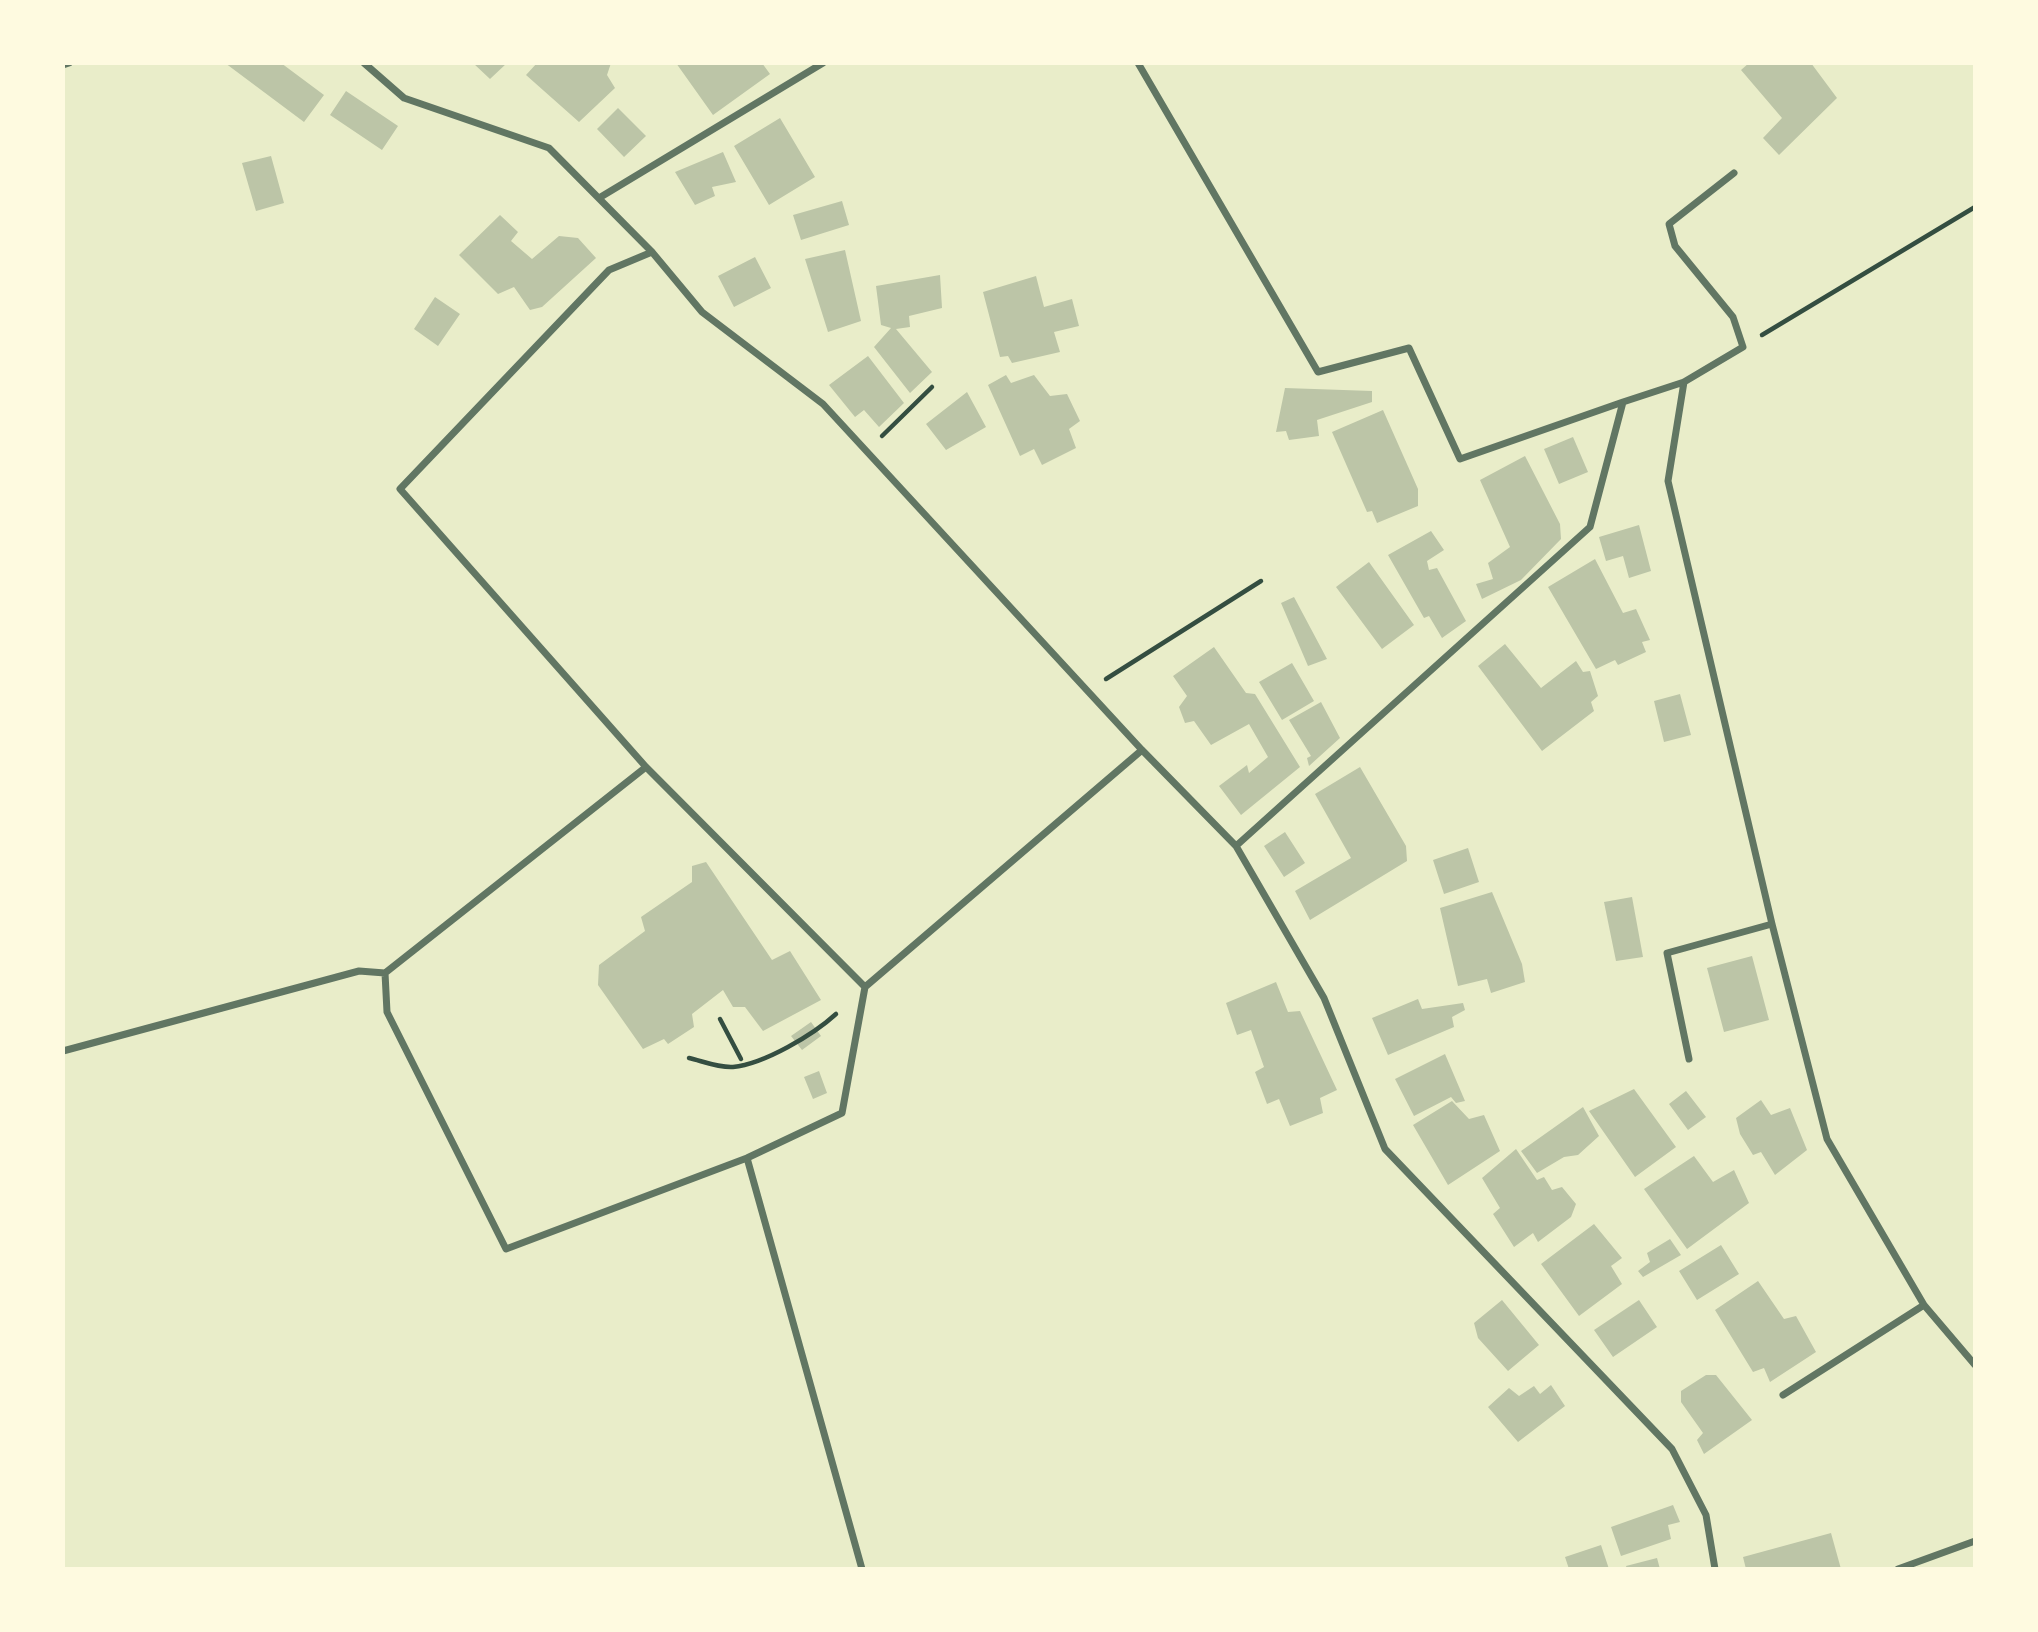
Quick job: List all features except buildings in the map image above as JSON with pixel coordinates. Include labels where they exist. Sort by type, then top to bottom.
[{"type":"street","points":[[364,63],[404,98],[549,148],[652,251],[702,312],[823,404],[1142,750],[1236,846],[1324,998],[1385,1149],[1672,1449],[1706,1515],[1715,1569]]},
{"type":"street","points":[[599,198],[824,63]]},
{"type":"street","points":[[1139,63],[1318,372],[1409,348],[1460,459],[1684,382],[1743,347],[1733,317],[1675,246],[1669,224],[1734,173]]},
{"type":"street","points":[[652,251],[609,270],[400,489],[646,767],[865,987]]},
{"type":"street","points":[[1684,382],[1668,481],[1772,924],[1827,1139],[1924,1305],[1975,1365]]},
{"type":"street","points":[[1236,846],[1590,527],[1623,402]]},
{"type":"street","points":[[385,973],[387,1012],[506,1250],[747,1158],[842,1112],[865,987],[1142,750]]},
{"type":"street","points":[[63,1051],[359,971],[385,973],[646,767]]},
{"type":"street","points":[[1689,1059],[1667,953],[1772,924]]},
{"type":"street","points":[[747,1158],[862,1569]]},
{"type":"street","points":[[1783,1395],[1924,1305]]},
{"type":"street","points":[[1898,1569],[1975,1541]]},
{"type":"path","points":[[1743,347],[1975,207]]},
{"type":"path","points":[[867,451],[932,387]]},
{"type":"path","points":[[1087,691],[1261,581]]},
{"type":"path","points":[[689,1058],[732,1067],[782,1051],[822,1027],[865,987]]},
{"type":"path","points":[[720,1019],[741,1059]]}]
